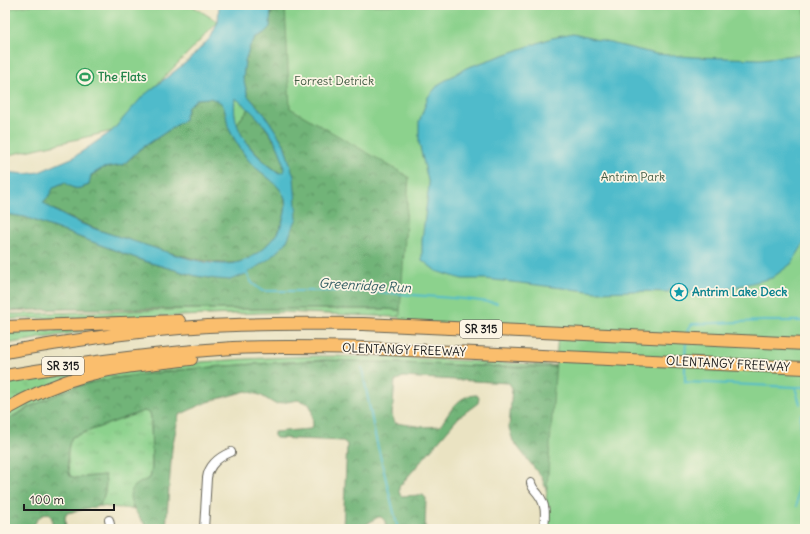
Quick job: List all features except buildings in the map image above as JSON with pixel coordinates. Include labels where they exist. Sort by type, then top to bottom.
[{"type":"highway","points":[[5,326],[188,321],[234,325]]},
{"type":"highway","name":"OLENTANGY FREEWAY","points":[[5,352],[119,334],[234,325],[363,324],[805,344]]},
{"type":"highway","name":"OLENTANGY FREEWAY","points":[[5,376],[122,358],[235,348],[290,347],[364,348],[805,368]]},
{"type":"highway","points":[[5,410],[48,388],[88,374],[119,368],[192,359],[235,348]]},
{"type":"street","points":[[204,529],[206,478],[209,470],[219,458],[232,452]]},
{"type":"street","points":[[531,484],[531,486],[539,494],[546,508],[544,529]]},
{"type":"street","points":[[109,520],[111,529]]},
{"type":"green space","name":"The Flats","points":[[30,5],[191,5],[218,22],[112,131],[5,156],[5,9]]},
{"type":"green space","name":"Forrest Detrick","points":[[271,5],[805,5],[409,177],[422,312],[385,309],[66,309],[5,311],[5,214],[25,217],[144,261],[196,276],[216,279],[286,243],[284,144],[265,115],[248,96],[243,78],[245,61],[250,46],[256,37],[264,33],[271,16]]},
{"type":"green space","name":"Antrim Park","points":[[285,5],[805,5],[805,529],[544,529],[558,333],[399,326],[409,177],[290,108]]},
{"type":"green space","points":[[210,98],[221,103],[223,106],[229,129],[246,157],[276,185],[284,196],[286,206],[284,217],[278,232],[268,244],[255,255],[239,262],[223,263],[199,260],[170,253],[139,244],[79,222],[42,202],[48,197],[54,187],[65,182],[74,188],[89,185],[91,175],[103,168],[123,165],[139,150],[184,120],[188,106],[197,99]]},
{"type":"green space","points":[[235,98],[249,108],[236,125],[234,112]]},
{"type":"green space","points":[[249,108],[272,137],[281,154],[285,172],[280,173],[254,152],[236,125]]},
{"type":"green space","points":[[201,309],[385,309],[631,328],[285,312],[154,317],[5,319],[5,314]]},
{"type":"green space","points":[[92,330],[5,344],[5,331]]},
{"type":"green space","points":[[320,356],[389,357],[586,367],[501,367],[326,360],[178,370],[108,379],[71,389],[29,407],[5,421],[5,413],[60,387],[123,372],[188,363]]},
{"type":"green space","points":[[326,360],[501,367],[586,367],[548,495],[542,478],[513,441],[509,428],[512,388],[509,383],[403,377],[395,381],[392,415],[395,423],[424,427],[440,426],[459,401],[470,396],[477,395],[479,398],[478,403],[459,417],[399,487],[401,496],[423,495],[426,498],[425,529],[386,529],[385,521],[381,517],[378,517],[359,529],[343,529],[347,444],[343,441],[276,438],[274,436],[274,432],[310,429],[313,425],[312,410],[309,404],[298,400],[275,404],[260,395],[246,391],[207,402],[179,415],[172,448],[166,529],[148,529],[137,514],[130,497],[131,491],[135,486],[150,478],[152,467],[151,417],[150,413],[144,411],[72,437],[70,441],[68,466],[70,476],[76,478],[105,475],[105,491],[99,506],[67,513],[65,517],[66,529],[52,529],[52,518],[49,513],[40,516],[32,529],[6,529],[5,421],[29,408],[70,389],[112,379],[197,368]]},
{"type":"green space","points":[[75,372],[75,375],[5,405],[5,384]]},
{"type":"green space","points":[[144,411],[150,413],[151,417],[152,467],[150,478],[131,502],[133,509],[99,506],[105,491],[105,475],[76,478],[70,476],[68,456],[70,441],[72,437]]},
{"type":"water","points":[[219,5],[271,5],[270,27],[264,33],[256,37],[250,46],[245,61],[243,78],[248,96],[265,115],[284,144],[294,177],[297,218],[286,243],[269,259],[246,274],[230,280],[196,276],[144,261],[25,217],[5,214],[5,172],[26,174],[39,172],[74,157],[112,131],[143,96],[189,60],[211,37],[218,22]],"holes":[[[210,98],[221,103],[223,106],[229,129],[246,157],[276,185],[284,196],[286,206],[284,217],[278,232],[268,244],[255,255],[239,262],[229,264],[217,264],[191,259],[77,222],[64,216],[43,202],[54,187],[65,182],[74,188],[89,185],[91,175],[103,168],[123,165],[139,150],[184,120],[188,106],[197,99]],[[235,98],[252,112],[268,130],[283,161],[284,172],[279,173],[261,159],[246,142],[236,121],[234,110]]]},
{"type":"water","points":[[573,34],[656,54],[693,57],[760,59],[805,54],[805,242],[791,264],[772,278],[724,290],[690,293],[689,289],[670,289],[669,292],[596,292],[486,279],[462,279],[436,271],[422,260],[422,240],[429,185],[419,143],[419,122],[428,97],[439,84],[466,68],[552,38]]},
{"type":"waterway","name":"Greenridge Run","points":[[246,272],[252,283],[262,291],[362,291],[497,303]]},
{"type":"waterway","points":[[687,334],[688,329],[692,324],[805,321]]},
{"type":"waterway","points":[[685,357],[686,342]]},
{"type":"waterway","points":[[685,366],[685,382],[795,387],[800,404]]},
{"type":"waterway","points":[[362,368],[375,435],[398,529]]},
{"type":"waterway","points":[[795,387],[805,387]]},
{"type":"waterway","points":[[797,506],[801,415]]},
{"type":"place","name":"The Flats","points":[[85,77]]},
{"type":"place","name":"Antrim Lake Deck","points":[[679,292]]}]
